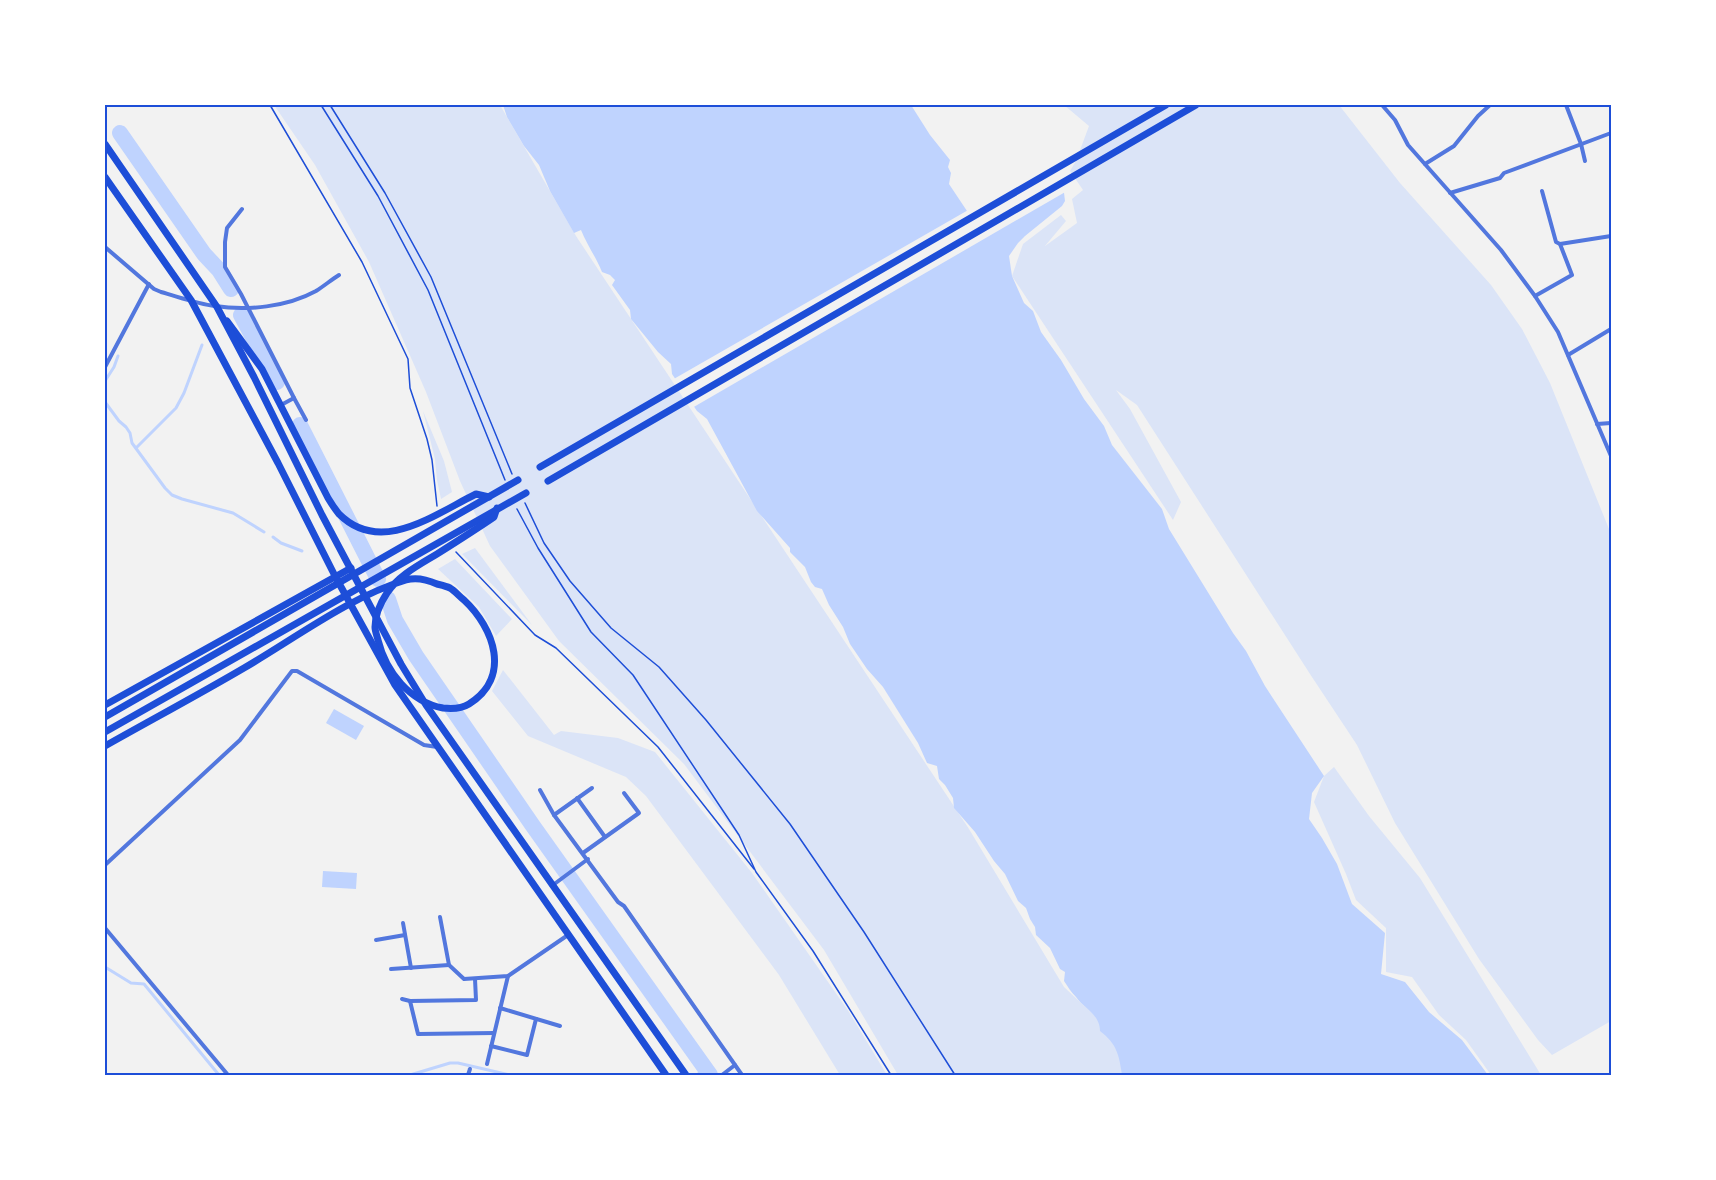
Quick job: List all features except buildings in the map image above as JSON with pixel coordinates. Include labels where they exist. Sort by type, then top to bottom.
[{"type":"main road","points":[[540,467],[1166,105]]},
{"type":"main road","points":[[548,481],[1196,105]]},
{"type":"main road","points":[[105,144],[262,369],[328,498],[338,513],[367,530],[394,532],[412,527],[476,494],[489,497]]},
{"type":"main road","points":[[105,177],[192,300],[394,686],[666,1075]]},
{"type":"main road","points":[[217,307],[322,515],[401,664],[426,705],[686,1075]]},
{"type":"main road","points":[[105,717],[517,481]]},
{"type":"main road","points":[[105,732],[526,493]]},
{"type":"main road","points":[[105,746],[243,669],[365,596],[381,588],[410,578],[428,580],[451,589],[473,609],[492,642],[495,662],[493,674],[483,692],[468,705],[453,709],[431,706],[408,692],[385,660],[375,627],[386,593],[400,577],[494,517],[497,508]]},
{"type":"main road","points":[[105,705],[351,568]]},
{"type":"street","points":[[1382,105],[1395,120],[1408,145],[1501,250],[1535,296],[1558,332],[1611,456]]},
{"type":"street","points":[[1425,164],[1454,146],[1490,105]]},
{"type":"street","points":[[1566,105],[1585,161]]},
{"type":"street","points":[[1450,193],[1500,178],[1504,173],[1611,133]]},
{"type":"street","points":[[1535,296],[1572,275],[1560,244],[1556,242],[1542,191]]},
{"type":"street","points":[[242,209],[227,228],[225,267],[306,420]]},
{"type":"street","points":[[1560,244],[1611,236]]},
{"type":"street","points":[[105,247],[161,292],[217,307],[248,308],[294,300],[315,291],[339,274]]},
{"type":"street","points":[[105,367],[149,284]]},
{"type":"street","points":[[1568,355],[1611,329]]},
{"type":"street","points":[[281,405],[294,398]]},
{"type":"street","points":[[1597,424],[1611,423]]},
{"type":"street","points":[[105,865],[240,740],[292,671],[297,671],[424,745],[437,747]]},
{"type":"street","points":[[554,815],[592,788]]},
{"type":"street","points":[[540,790],[554,815],[618,902],[624,906],[742,1075]]},
{"type":"street","points":[[583,853],[639,813],[624,793]]},
{"type":"street","points":[[577,798],[605,837]]},
{"type":"street","points":[[553,885],[588,859]]},
{"type":"street","points":[[440,917],[449,965],[464,980],[508,976],[568,935]]},
{"type":"street","points":[[403,923],[411,968]]},
{"type":"street","points":[[105,928],[228,1075]]},
{"type":"street","points":[[376,940],[405,935]]},
{"type":"street","points":[[392,969],[449,965]]},
{"type":"street","points":[[487,1064],[508,976]]},
{"type":"street","points":[[402,999],[410,1001],[476,1000],[475,979]]},
{"type":"street","points":[[410,1001],[418,1034],[494,1033]]},
{"type":"street","points":[[500,1008],[560,1026]]},
{"type":"street","points":[[491,1046],[527,1055],[536,1019]]},
{"type":"street","points":[[722,1075],[735,1065]]},
{"type":"street","points":[[468,1075],[470,1069]]},
{"type":"path","points":[[330,105],[385,193],[431,277],[517,481]]},
{"type":"path","points":[[525,502],[544,543],[570,581],[611,628],[658,667],[706,720],[790,824],[864,932],[955,1075]]},
{"type":"path","points":[[756,872],[813,951],[891,1075]]},
{"type":"shaded area","points":[[274,105],[500,105],[576,236],[969,829],[1064,987],[1095,1016],[1123,1057],[1124,1075],[898,1075],[824,950],[684,764],[559,641],[490,546],[460,481],[426,392],[369,262],[315,165]]},
{"type":"shaded area","points":[[1064,105],[1339,105],[1400,183],[1491,285],[1522,329],[1550,383],[1611,534],[1611,1021],[1552,1055],[1538,1040],[1479,959],[1395,823],[1357,745],[1137,405],[1116,390],[1130,409],[1181,502],[1173,520],[1012,276],[1023,244],[1061,215],[1066,221],[1045,246],[1077,223],[1072,199],[1083,190],[1070,171],[1089,126]]},
{"type":"shaded area","points":[[423,411],[444,461],[452,492],[441,499],[435,459]]},
{"type":"shaded area","points":[[475,548],[532,625],[462,554]]},
{"type":"shaded area","points":[[455,559],[512,619],[496,636],[479,607],[438,569]]},
{"type":"shaded area","points":[[503,670],[554,735],[561,731],[618,738],[655,752],[752,873],[849,1012],[887,1075],[840,1075],[779,975],[646,796],[626,777],[528,736],[492,691]]},
{"type":"shaded area","points":[[1334,767],[1369,816],[1420,878],[1541,1075],[1491,1075],[1466,1040],[1439,1015],[1412,977],[1386,972],[1386,928],[1356,900],[1314,802],[1324,776]]},
{"type":"water","points":[[503,105],[911,105],[930,135],[950,160],[949,184],[975,223],[1062,176],[1065,201],[1062,206],[1025,236],[1009,256],[1012,276],[1024,303],[1033,311],[1041,332],[1104,426],[1112,445],[1162,509],[1169,529],[1246,651],[1265,686],[1324,776],[1312,793],[1309,819],[1337,864],[1352,904],[1385,933],[1381,974],[1405,982],[1429,1012],[1462,1040],[1488,1075],[1122,1075],[1114,1045],[1100,1031],[1095,1016],[1064,981],[1065,972],[1060,969],[1050,948],[1036,935],[1035,927],[1026,908],[1018,901],[1005,874],[975,832],[954,808],[953,798],[939,779],[937,766],[927,763],[918,743],[883,687],[850,644],[822,589],[815,587],[805,567],[757,511],[707,419],[697,411],[672,374],[671,364],[631,319],[630,310],[612,285],[615,280],[602,272],[581,230],[574,233],[550,191],[539,165],[524,146],[507,117]]},
{"type":"water","points":[[334,709],[364,726],[356,740],[326,723]]},
{"type":"water","points":[[323,871],[357,873],[356,889],[322,887]]},
{"type":"pier","points":[[1062,173],[1065,175],[1067,191],[692,408],[672,380],[970,209],[976,219]]},
{"type":"waterway","points":[[120,133],[231,289]]},
{"type":"waterway","points":[[241,315],[277,382]]},
{"type":"waterway","points":[[136,448],[176,408],[202,345]]},
{"type":"waterway","points":[[105,381],[118,356]]},
{"type":"waterway","points":[[105,402],[126,427],[132,443],[172,495],[233,513],[264,532]]},
{"type":"waterway","points":[[300,425],[378,579]]},
{"type":"waterway","points":[[273,537],[281,543],[302,551]]},
{"type":"waterway","points":[[388,599],[395,620],[416,656],[533,826],[710,1075]]},
{"type":"waterway","points":[[105,967],[131,983],[144,984],[219,1075]]},
{"type":"waterway","points":[[410,1075],[450,1063],[510,1075]]},
{"type":"waterway","points":[[699,1073],[707,1072]]},
{"type":"waterway","points":[[330,1075],[339,1075]]}]
